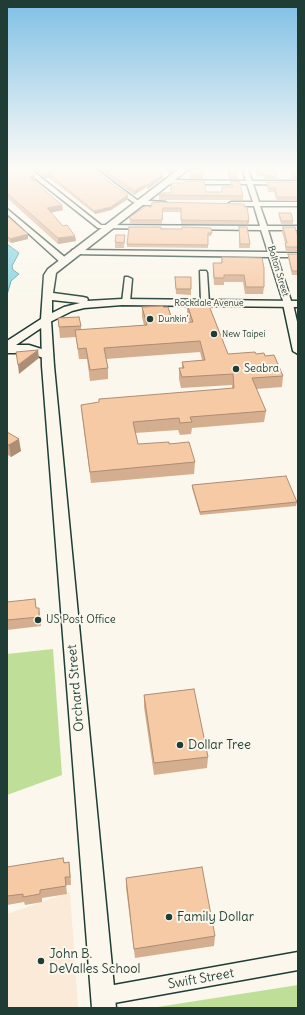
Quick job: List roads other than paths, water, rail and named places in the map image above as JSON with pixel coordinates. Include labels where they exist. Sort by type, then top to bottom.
[{"type":"main road","points":[[7,348],[46,315],[50,273],[124,215]]},
{"type":"main road","points":[[47,296],[61,299],[83,300]]},
{"type":"main road","name":"Rockdale Avenue","points":[[46,315],[67,303],[83,300],[123,302],[293,304]]},
{"type":"main road","name":"Rockdale Avenue","points":[[46,315],[79,306],[123,302]]},
{"type":"main road","points":[[7,348],[29,349],[47,355]]},
{"type":"street","points":[[13,215],[64,261]]},
{"type":"street","points":[[84,215],[96,225],[108,227],[298,228]]},
{"type":"street","name":"Bolton Street","points":[[260,215],[273,255],[293,304],[298,351]]},
{"type":"street","points":[[75,252],[298,255]]},
{"type":"street","points":[[203,273],[205,303]]},
{"type":"street","points":[[123,302],[128,279]]},
{"type":"street","name":"Orchard Street","points":[[46,315],[47,355],[104,1002]]},
{"type":"street","name":"Swift Street","points":[[104,1002],[298,961]]},
{"type":"water","points":[[7,244],[19,253],[12,266],[13,270],[19,274],[11,281],[7,295]]},
{"type":"place","name":"Dunkin'","points":[[150,319]]},
{"type":"place","name":"New Taipei","points":[[214,334]]},
{"type":"place","name":"Seabra","points":[[236,369]]},
{"type":"place","name":"US Post Office","points":[[38,620]]},
{"type":"place","name":"Dollar Tree","points":[[180,745]]},
{"type":"place","name":"Family Dollar","points":[[169,917]]},
{"type":"place","name":"John B. DeValles School","points":[[41,961]]}]
